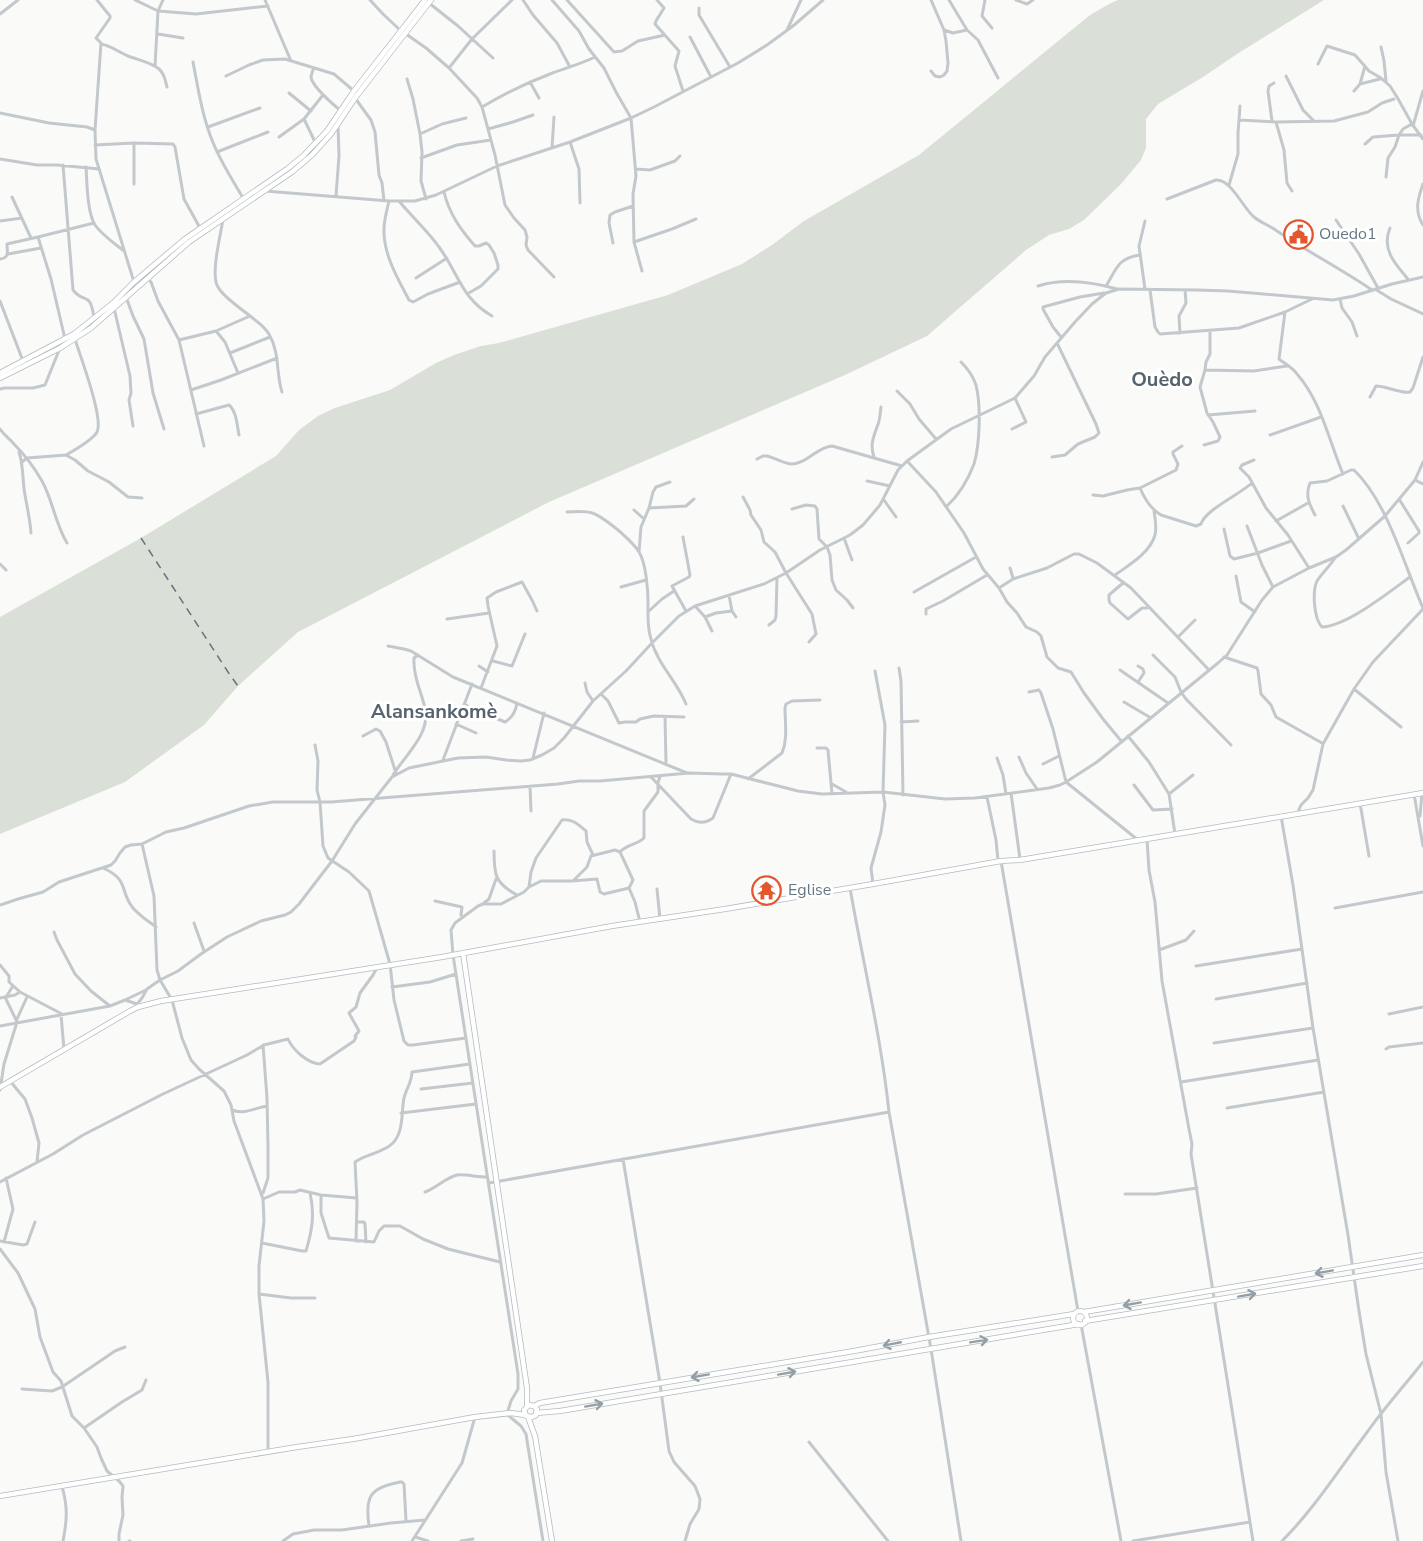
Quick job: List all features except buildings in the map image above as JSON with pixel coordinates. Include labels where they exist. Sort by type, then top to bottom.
[{"type":"street","points":[[0,14],[18,0]]},
{"type":"street","points":[[97,0],[110,18],[96,37],[100,44],[95,130],[96,159],[134,282]]},
{"type":"street","points":[[135,0],[158,11],[196,14],[268,6]]},
{"type":"street","points":[[155,66],[158,11],[163,0]]},
{"type":"street","points":[[266,0],[291,61]]},
{"type":"street","points":[[370,0],[382,14],[449,68],[477,98],[489,129],[505,206],[525,230],[528,250],[554,277]]},
{"type":"street","points":[[449,68],[472,39],[512,0]]},
{"type":"street","points":[[523,0],[557,43],[570,67]]},
{"type":"street","points":[[552,0],[579,31],[604,68],[631,118],[636,169],[633,189],[634,242],[642,271]]},
{"type":"street","points":[[567,0],[614,52],[622,51],[638,41],[665,35]]},
{"type":"street","points":[[657,0],[664,8],[655,24],[678,51],[675,66],[683,92]]},
{"type":"street","points":[[786,32],[801,0]]},
{"type":"street","points":[[263,191],[387,201],[426,199],[497,166],[570,142],[631,118],[683,92],[767,45],[823,0]]},
{"type":"street","points":[[931,0],[944,30],[948,63],[947,71],[940,77],[935,76],[931,71]]},
{"type":"street","points":[[950,0],[967,30],[978,40],[998,78]]},
{"type":"street","points":[[985,0],[982,16],[992,28]]},
{"type":"street","points":[[1016,0],[1028,4],[1033,0]]},
{"type":"street","points":[[0,373],[65,339],[94,318],[200,228],[287,169],[316,144],[354,91],[428,1],[492,58]]},
{"type":"street","points":[[699,9],[699,15],[730,67]]},
{"type":"street","points":[[944,30],[952,33],[967,30]]},
{"type":"street","points":[[0,378],[75,339],[189,243],[312,155],[338,124],[403,32]]},
{"type":"street","points":[[946,39],[952,33]]},
{"type":"street","points":[[158,34],[183,38]]},
{"type":"street","points":[[690,37],[711,77]]},
{"type":"street","points":[[100,44],[108,45],[128,56],[155,66],[165,76],[166,87]]},
{"type":"street","points":[[1318,64],[1325,48],[1329,46],[1355,55],[1369,71],[1386,82],[1422,138]]},
{"type":"street","points":[[1381,47],[1386,82]]},
{"type":"street","points":[[482,107],[507,92],[595,57]]},
{"type":"street","points":[[226,76],[263,60],[278,59],[334,74],[354,91]]},
{"type":"street","points":[[192,62],[208,127],[218,152],[243,198]]},
{"type":"street","points":[[1360,84],[1365,66]]},
{"type":"street","points":[[314,68],[312,80],[323,95],[341,111]]},
{"type":"street","points":[[1286,76],[1303,110],[1315,121]]},
{"type":"street","points":[[1353,91],[1360,84],[1381,78]]},
{"type":"street","points":[[407,79],[420,134],[421,181],[426,199]]},
{"type":"street","points":[[530,82],[539,98]]},
{"type":"street","points":[[1274,83],[1269,86],[1268,91],[1274,122],[1284,150],[1287,183],[1292,191]]},
{"type":"street","points":[[1412,125],[1423,91]]},
{"type":"street","points":[[289,93],[311,111]]},
{"type":"street","points":[[279,137],[304,119],[323,95]]},
{"type":"street","points":[[1239,120],[1334,121],[1368,112],[1394,96]]},
{"type":"street","points":[[355,98],[374,126],[378,171],[387,201],[384,242],[392,265],[410,300],[413,302],[460,282]]},
{"type":"street","points":[[1229,185],[1238,154],[1240,106]]},
{"type":"street","points":[[208,127],[260,108]]},
{"type":"street","points":[[0,113],[95,130]]},
{"type":"street","points":[[489,129],[533,115]]},
{"type":"street","points":[[552,148],[554,117]]},
{"type":"street","points":[[420,134],[436,126],[466,118]]},
{"type":"street","points":[[304,119],[316,144]]},
{"type":"street","points":[[336,196],[339,156],[338,124]]},
{"type":"street","points":[[1386,177],[1388,158],[1399,135],[1406,127],[1412,125]]},
{"type":"street","points":[[218,152],[268,132]]},
{"type":"street","points":[[1365,144],[1373,137],[1399,135],[1422,138]]},
{"type":"street","points":[[422,158],[456,145],[491,140]]},
{"type":"street","points":[[570,142],[579,169],[580,203]]},
{"type":"street","points":[[134,143],[134,184]]},
{"type":"street","points":[[95,145],[172,144],[175,147],[184,199],[200,228]]},
{"type":"street","points":[[636,169],[650,170],[675,161],[680,156]]},
{"type":"street","points":[[0,159],[37,165],[99,169]]},
{"type":"street","points":[[63,165],[73,290],[90,300],[94,318]]},
{"type":"street","points":[[86,167],[87,188],[94,223],[105,236],[124,251]]},
{"type":"street","points":[[1167,199],[1216,180],[1222,180],[1229,185],[1257,219],[1391,299],[1423,314]]},
{"type":"street","points":[[1423,184],[1417,204],[1423,225]]},
{"type":"street","points":[[444,192],[449,210],[465,235],[477,247],[486,243],[489,245],[498,267],[481,285],[466,294]]},
{"type":"street","points":[[12,197],[31,238]]},
{"type":"street","points":[[399,201],[437,244],[466,294],[480,310],[492,316]]},
{"type":"street","points":[[613,243],[610,215],[633,206]]},
{"type":"street","points":[[0,222],[22,218]]},
{"type":"street","points":[[223,219],[217,255],[216,284],[262,326],[270,337],[277,358],[282,392]]},
{"type":"street","points":[[634,242],[696,219]]},
{"type":"street","points":[[1336,220],[1359,254],[1375,289]]},
{"type":"street","points":[[1144,221],[1139,246],[1140,255],[1156,330],[1160,334],[1239,328],[1314,299]]},
{"type":"street","points":[[8,254],[8,244],[94,223]]},
{"type":"street","points":[[1390,228],[1389,255],[1408,280]]},
{"type":"street","points":[[38,237],[51,279],[65,339]]},
{"type":"street","points":[[0,259],[5,258],[8,254],[41,248]]},
{"type":"street","points":[[1106,285],[1120,263],[1130,257],[1140,255]]},
{"type":"street","points":[[416,278],[447,258]]},
{"type":"street","points":[[1038,286],[1061,280],[1106,285],[1119,289],[1228,291],[1323,300],[1340,299],[1423,277]]},
{"type":"street","points":[[147,278],[179,340],[204,446]]},
{"type":"street","points":[[1062,337],[1053,327],[1043,307],[1119,289]]},
{"type":"street","points":[[1180,333],[1179,316],[1186,303],[1185,290]]},
{"type":"street","points":[[396,773],[443,760],[471,757],[513,761],[532,759],[554,748],[593,701],[626,671],[679,616],[695,606],[777,578],[863,525],[884,500],[890,486],[907,461],[936,439],[1015,398],[1026,387],[1045,357],[1062,337],[1092,304],[1106,293]]},
{"type":"street","points":[[126,297],[144,339],[153,393],[164,429]]},
{"type":"street","points":[[1340,299],[1342,308],[1352,322],[1357,336]]},
{"type":"street","points":[[0,301],[23,361]]},
{"type":"street","points":[[114,308],[130,376],[129,400],[133,426]]},
{"type":"street","points":[[1285,312],[1278,359],[1289,365],[1300,378],[1321,417],[1344,474]]},
{"type":"street","points":[[179,340],[216,331],[250,316]]},
{"type":"street","points":[[1204,445],[1218,441],[1220,437],[1208,415],[1200,387],[1210,349],[1210,330]]},
{"type":"street","points":[[216,331],[225,342],[237,374]]},
{"type":"street","points":[[229,353],[270,337]]},
{"type":"street","points":[[66,455],[90,439],[96,432],[98,423],[75,339]]},
{"type":"street","points":[[1052,457],[1065,454],[1099,433],[1057,343]]},
{"type":"street","points":[[0,389],[33,388],[45,385],[60,348]]},
{"type":"street","points":[[1370,397],[1376,386],[1392,388],[1405,393],[1410,392],[1423,357]]},
{"type":"street","points":[[191,390],[277,358]]},
{"type":"street","points":[[946,507],[960,492],[974,463],[979,424],[976,385],[960,362]]},
{"type":"street","points":[[1205,370],[1254,370],[1289,365]]},
{"type":"street","points":[[897,392],[910,404],[936,439]]},
{"type":"street","points":[[1012,429],[1026,422],[1015,398]]},
{"type":"street","points":[[196,414],[229,405],[234,412],[239,435]]},
{"type":"street","points":[[874,458],[871,444],[881,407]]},
{"type":"street","points":[[1208,415],[1255,411]]},
{"type":"street","points":[[1270,435],[1321,417]]},
{"type":"street","points":[[0,429],[27,458],[44,484],[59,529],[67,543]]},
{"type":"street","points":[[757,459],[767,456],[792,464],[813,456],[823,448],[832,446],[902,466]]},
{"type":"street","points":[[1093,495],[1104,496],[1140,489],[1176,470],[1178,464],[1173,452],[1182,446]]},
{"type":"street","points":[[19,450],[31,533]]},
{"type":"street","points":[[22,462],[27,458],[70,456],[88,471],[109,482],[128,497],[142,498]]},
{"type":"street","points":[[1254,460],[1240,468],[1309,568]]},
{"type":"street","points":[[907,461],[936,492],[964,533],[987,575],[999,588],[1026,627],[1041,636],[1047,657],[1058,668],[1071,672],[1084,693],[1122,742]]},
{"type":"street","points":[[1410,577],[1353,616],[1329,627],[1322,627],[1317,622],[1316,583],[1336,557],[1384,516],[1415,480],[1423,462]]},
{"type":"street","points":[[1298,814],[1301,805],[1313,790],[1323,744],[1354,689],[1373,662],[1423,608],[1400,549],[1370,489],[1359,475],[1352,470],[1325,482],[1310,483],[1308,503],[1315,515]]},
{"type":"street","points":[[1415,480],[1423,484]]},
{"type":"street","points":[[867,481],[890,486]]},
{"type":"street","points":[[639,552],[641,527],[654,489],[670,482]]},
{"type":"street","points":[[1140,489],[1154,510],[1161,515],[1199,526],[1205,516],[1252,483]]},
{"type":"street","points":[[743,497],[761,530],[764,542],[775,552],[812,614],[816,634],[809,642]]},
{"type":"street","points":[[649,508],[686,506],[694,499]]},
{"type":"street","points":[[1399,499],[1419,531],[1408,543]]},
{"type":"street","points":[[884,500],[896,517]]},
{"type":"street","points":[[1276,521],[1308,503]]},
{"type":"street","points":[[792,509],[806,505],[815,506],[818,514],[819,539],[827,547],[834,585],[838,593],[853,608]]},
{"type":"street","points":[[1342,506],[1359,539]]},
{"type":"street","points":[[634,510],[644,520]]},
{"type":"street","points":[[1114,575],[1135,560],[1152,542],[1156,527],[1154,510]]},
{"type":"street","points":[[567,512],[595,513],[619,531],[639,552],[644,565],[649,631],[652,642],[660,661],[686,704]]},
{"type":"street","points":[[1246,526],[1273,587]]},
{"type":"street","points":[[1224,529],[1230,556],[1234,559],[1291,541]]},
{"type":"street","points":[[683,537],[690,575],[672,586],[686,611]]},
{"type":"street","points":[[844,538],[852,560]]},
{"type":"street","points":[[999,588],[1013,579],[1079,554],[1097,562],[1124,582],[1209,670]]},
{"type":"street","points":[[914,592],[976,557]]},
{"type":"street","points":[[0,905],[43,892],[59,882],[111,865],[125,848],[142,844],[157,835],[249,806],[273,802],[320,802],[579,781],[600,782],[689,773],[731,774],[798,791],[832,794],[883,792],[945,799],[1006,794],[1060,785],[1097,762],[1224,657],[1273,587],[1336,557]]},
{"type":"street","points":[[0,564],[6,570]]},
{"type":"street","points":[[1010,568],[1013,579]]},
{"type":"street","points":[[926,614],[926,609],[943,602],[987,575]]},
{"type":"street","points":[[1236,576],[1241,602],[1255,612]]},
{"type":"street","points":[[769,625],[777,616],[777,578]]},
{"type":"street","points":[[621,587],[646,579]]},
{"type":"street","points":[[482,688],[497,646],[487,598],[521,581],[537,611]]},
{"type":"street","points":[[1124,582],[1109,595],[1110,603],[1128,619],[1142,608],[1149,608]]},
{"type":"street","points":[[648,612],[659,601],[675,591]]},
{"type":"street","points":[[729,595],[732,611],[736,617]]},
{"type":"street","points":[[695,606],[705,617],[712,631]]},
{"type":"street","points":[[705,617],[732,611]]},
{"type":"street","points":[[447,619],[489,613]]},
{"type":"street","points":[[1178,637],[1196,620]]},
{"type":"street","points":[[493,661],[512,666],[525,634]]},
{"type":"street","points":[[388,646],[404,649],[453,677],[689,773]]},
{"type":"street","points":[[0,1026],[17,1021],[110,1006],[147,989],[178,971],[227,937],[261,921],[291,912],[332,861],[355,824],[396,773],[417,742],[424,727],[426,711],[414,667],[414,658],[418,655]]},
{"type":"street","points":[[1153,655],[1175,677],[1181,692],[1231,745]]},
{"type":"street","points":[[1224,657],[1257,668],[1261,694],[1271,705],[1276,717],[1323,744]]},
{"type":"street","points":[[478,666],[488,672]]},
{"type":"street","points":[[1138,666],[1144,670],[1138,682]]},
{"type":"street","points":[[899,668],[903,795]]},
{"type":"street","points":[[1120,670],[1169,703]]},
{"type":"street","points":[[873,884],[871,868],[885,813],[883,792],[885,725],[876,671]]},
{"type":"street","points":[[585,683],[586,692],[593,701]]},
{"type":"street","points":[[443,760],[472,684]]},
{"type":"street","points":[[1354,689],[1401,728]]},
{"type":"street","points":[[1029,692],[1039,690],[1041,693],[1053,729],[1066,783],[1138,840]]},
{"type":"street","points":[[601,694],[608,701],[619,723],[634,722],[640,718],[654,716],[684,717]]},
{"type":"street","points":[[748,779],[782,753],[786,738],[784,708],[786,704],[792,701],[820,700]]},
{"type":"street","points":[[1124,702],[1151,718]]},
{"type":"street","points":[[464,704],[505,722],[514,712],[517,703]]},
{"type":"street","points":[[532,759],[544,713]]},
{"type":"street","points":[[665,717],[666,764]]},
{"type":"street","points":[[901,722],[918,721]]},
{"type":"street","points":[[456,724],[476,733]]},
{"type":"street","points":[[363,736],[376,729],[380,731],[396,773]]},
{"type":"street","points":[[1128,736],[1149,762],[1169,794],[1175,834]]},
{"type":"street","points":[[315,745],[323,846],[328,858],[349,872],[369,891],[390,964],[392,987],[404,1041],[408,1045],[466,1038]]},
{"type":"street","points":[[817,748],[828,750],[832,794]]},
{"type":"street","points":[[1043,764],[1059,756]]},
{"type":"street","points":[[1019,757],[1026,773],[1038,789]]},
{"type":"street","points":[[997,758],[1006,794]]},
{"type":"street","points":[[651,777],[691,819],[703,823],[713,818],[731,774]]},
{"type":"street","points":[[1169,794],[1193,775]]},
{"type":"street","points":[[620,852],[644,838],[644,812],[658,792],[657,785],[661,776]]},
{"type":"street","points":[[832,784],[849,793]]},
{"type":"street","points":[[1134,785],[1153,810],[1172,809]]},
{"type":"street","points":[[530,786],[531,812]]},
{"type":"street","points":[[1011,793],[1020,860]]},
{"type":"street","points":[[0,1088],[130,1011],[148,1004],[453,955],[1000,861],[1020,860],[1423,793],[1420,821]]},
{"type":"street","points":[[1414,794],[1423,844]]},
{"type":"street","points":[[987,796],[1079,1312]]},
{"type":"street","points":[[1360,803],[1369,856]]},
{"type":"street","points":[[1281,816],[1366,1354],[1381,1414],[1386,1472],[1398,1541]]},
{"type":"street","points":[[529,887],[531,868],[562,820],[573,821],[586,831],[587,842],[593,855]]},
{"type":"street","points":[[1147,839],[1162,981],[1190,1129],[1191,1154],[1253,1541]]},
{"type":"street","points":[[142,844],[154,896],[157,970],[160,980],[172,1000],[178,1025],[191,1060],[224,1091],[263,1197]]},
{"type":"street","points":[[483,904],[498,905],[542,881],[573,881],[597,879],[600,892],[604,894],[628,888],[633,880],[620,852],[615,850],[593,855],[587,867],[573,881]]},
{"type":"street","points":[[494,851],[496,879],[489,899],[461,917],[451,930],[472,1083],[518,1374],[518,1389],[511,1401],[509,1416],[522,1426],[526,1434],[543,1541]]},
{"type":"street","points":[[102,868],[119,878],[133,908],[156,927]]},
{"type":"street","points":[[496,879],[508,890],[518,895]]},
{"type":"street","points":[[628,888],[635,902],[640,922]]},
{"type":"street","points":[[850,888],[886,1081],[889,1112],[929,1337],[961,1541]]},
{"type":"street","points":[[657,889],[660,919]]},
{"type":"street","points":[[1335,908],[1423,892]]},
{"type":"street","points":[[435,901],[462,907],[461,917]]},
{"type":"street","points":[[194,923],[204,951]]},
{"type":"street","points":[[1159,950],[1186,940],[1194,931]]},
{"type":"street","points":[[54,933],[75,974],[110,1006]]},
{"type":"street","points":[[1196,966],[1302,949]]},
{"type":"street","points":[[463,953],[527,1388],[524,1410],[535,1436]]},
{"type":"street","points":[[0,965],[9,976],[9,982],[20,992],[62,1014]]},
{"type":"street","points":[[0,1182],[83,1135],[273,1042],[288,1039],[291,1047],[317,1064],[354,1041],[359,1031],[349,1013],[356,1006],[360,993],[377,967]]},
{"type":"street","points":[[392,987],[430,982],[456,974]]},
{"type":"street","points":[[1216,999],[1307,983]]},
{"type":"street","points":[[4,997],[14,986]]},
{"type":"street","points":[[130,1011],[147,989]]},
{"type":"street","points":[[4,997],[20,992]]},
{"type":"street","points":[[0,1088],[4,1064],[17,1021],[28,996]]},
{"type":"street","points":[[4,997],[17,1021]]},
{"type":"street","points":[[125,1000],[137,1004]]},
{"type":"street","points":[[1389,1014],[1423,1007]]},
{"type":"street","points":[[62,1014],[64,1049]]},
{"type":"street","points":[[1214,1042],[1313,1028]]},
{"type":"street","points":[[1386,1049],[1423,1043]]},
{"type":"street","points":[[263,1046],[268,1178],[263,1197],[264,1221],[259,1266],[259,1294],[268,1382],[268,1452]]},
{"type":"street","points":[[1180,1082],[1318,1060]]},
{"type":"street","points":[[356,1242],[355,1162],[393,1143],[401,1127],[404,1096],[412,1079],[412,1072],[470,1064]]},
{"type":"street","points":[[10,1081],[25,1099],[32,1118],[39,1143],[37,1161]]},
{"type":"street","points":[[421,1089],[472,1083]]},
{"type":"street","points":[[1227,1108],[1323,1092]]},
{"type":"street","points":[[402,1113],[476,1104]]},
{"type":"street","points":[[232,1110],[252,1111],[267,1106]]},
{"type":"street","points":[[488,1183],[889,1112]]},
{"type":"street","points":[[623,1159],[669,1451],[674,1462],[695,1486],[700,1499],[699,1509],[690,1524],[685,1541]]},
{"type":"street","points":[[425,1192],[453,1176],[488,1177]]},
{"type":"street","points":[[6,1178],[13,1209],[2,1242],[27,1244],[35,1222]]},
{"type":"street","points":[[1125,1194],[1156,1194],[1197,1188]]},
{"type":"street","points":[[263,1197],[300,1190],[321,1195],[357,1198]]},
{"type":"street","points":[[262,1243],[306,1251],[311,1236],[314,1212],[310,1193]]},
{"type":"street","points":[[321,1195],[321,1213],[330,1238],[375,1242],[379,1231],[384,1226],[396,1226],[448,1250],[501,1262]]},
{"type":"street","points":[[357,1222],[366,1224],[366,1242]]},
{"type":"street","points":[[0,1249],[18,1274],[35,1309],[40,1337],[53,1372],[61,1381],[72,1416],[84,1428],[97,1447],[107,1471],[123,1486],[123,1515],[119,1541]]},
{"type":"street","points":[[0,1496],[509,1413],[540,1403],[1423,1255]]},
{"type":"street","points":[[509,1413],[526,1416],[561,1411],[1423,1266]]},
{"type":"street","points":[[259,1294],[315,1298]]},
{"type":"street","points":[[1079,1312],[1073,1319],[1082,1323]]},
{"type":"street","points":[[1079,1312],[1086,1316],[1082,1323],[1121,1541]]},
{"type":"street","points":[[22,1389],[52,1391],[62,1387],[115,1351],[125,1347]]},
{"type":"street","points":[[1282,1541],[1327,1489],[1369,1429],[1423,1362]]},
{"type":"street","points":[[84,1428],[140,1392],[146,1380]]},
{"type":"street","points":[[527,1388],[537,1409],[535,1436],[552,1541]]},
{"type":"street","points":[[428,1541],[414,1539],[462,1463],[475,1417]]},
{"type":"street","points":[[809,1442],[888,1541]]},
{"type":"street","points":[[369,1526],[367,1503],[371,1496],[380,1488],[400,1482],[404,1484],[406,1521]]},
{"type":"street","points":[[62,1486],[67,1502],[63,1541]]},
{"type":"street","points":[[283,1541],[293,1534],[314,1530],[342,1530],[424,1520]]},
{"type":"street","points":[[1133,1541],[1251,1522]]},
{"type":"street","points":[[461,1541],[473,1539]]},
{"type":"shaded area","points":[[1118,0],[1324,0],[1158,104],[1146,119],[1146,148],[1141,160],[1121,184],[1084,220],[1069,229],[1049,235],[1026,250],[927,336],[845,375],[549,502],[298,632],[238,686],[204,725],[125,782],[0,834],[0,617],[141,538],[276,456],[299,430],[318,416],[390,390],[454,355],[668,295],[742,264],[804,221],[919,155],[1090,15]]},
{"type":"ferry route","points":[[141,538],[238,686]]},
{"type":"place","name":"Ouedo1","points":[[1298,234]]},
{"type":"place","name":"Eglise","points":[[767,890]]},
{"type":"district","name":"Ouèdo","points":[[1162,379]]},
{"type":"district","name":"Alansankomè","points":[[434,711]]}]
